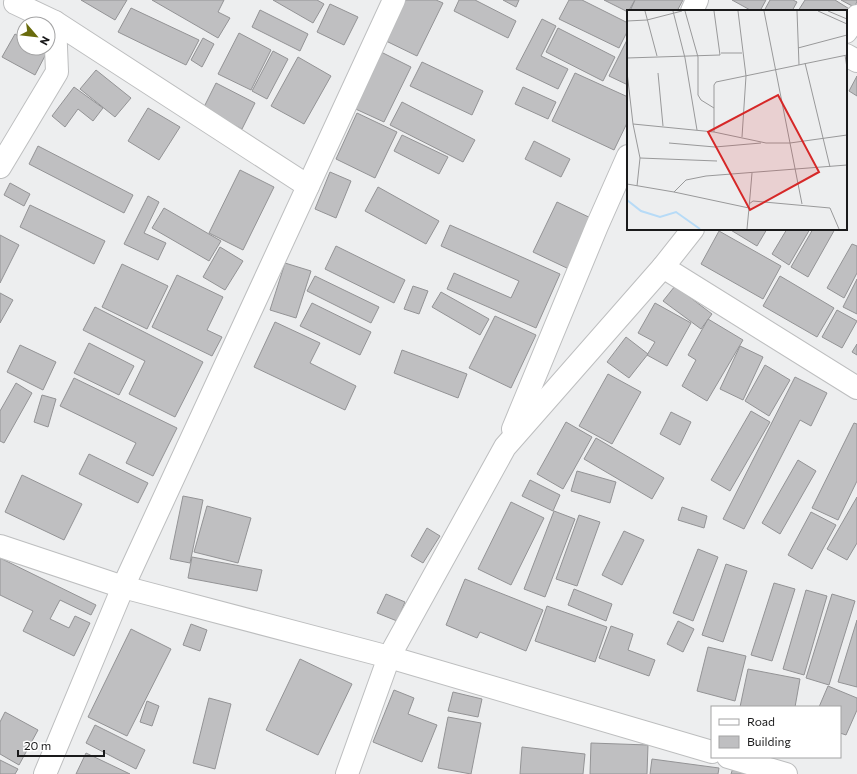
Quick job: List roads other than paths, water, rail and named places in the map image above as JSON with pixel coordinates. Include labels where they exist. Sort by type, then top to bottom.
[{"type":"street","points":[[45,774],[122,587],[394,0]]},
{"type":"street","points":[[692,10],[697,0]]},
{"type":"street","points":[[14,1],[43,16]]},
{"type":"street","points":[[847,31],[857,16]]},
{"type":"street","points":[[56,23],[308,186]]},
{"type":"street","points":[[0,167],[57,72],[56,47]]},
{"type":"street","points":[[847,56],[857,61]]},
{"type":"street","points":[[347,774],[389,657],[505,447],[597,226],[627,158]]},
{"type":"street","points":[[505,447],[663,267],[692,230]]},
{"type":"street","points":[[663,267],[857,388]]},
{"type":"street","points":[[0,546],[122,587],[389,657],[711,752]]},
{"type":"street","points":[[731,758],[786,774]]}]
